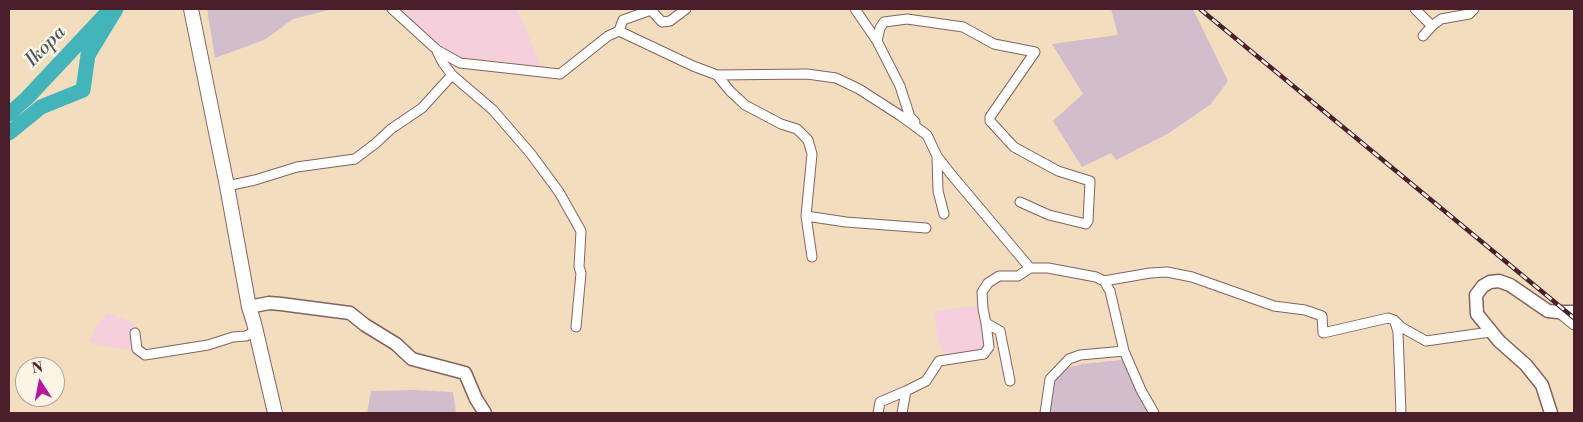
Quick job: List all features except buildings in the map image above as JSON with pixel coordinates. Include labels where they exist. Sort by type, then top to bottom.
[{"type":"main road","points":[[191,9],[227,186],[249,307],[275,413]]},
{"type":"street","points":[[392,9],[437,50],[460,63],[560,74],[608,36],[619,31],[623,20],[651,10],[662,22],[670,21],[686,9]]},
{"type":"street","points":[[855,9],[877,41],[900,86],[910,117],[927,135],[937,156],[1030,268]]},
{"type":"street","points":[[1415,9],[1432,26]]},
{"type":"street","points":[[1423,36],[1441,19],[1469,14],[1474,9]]},
{"type":"street","points":[[877,41],[880,28],[884,22],[907,19],[963,27],[994,44],[1036,52],[990,117],[990,121],[1014,147],[1058,171],[1090,181],[1088,221],[1086,224],[1049,214],[1020,202]]},
{"type":"street","points":[[619,31],[693,66],[717,74],[807,74],[836,78],[859,89],[927,135]]},
{"type":"street","points":[[437,50],[443,64],[452,75],[493,110],[530,154],[559,192],[581,231],[579,267],[581,273],[576,327]]},
{"type":"street","points":[[717,74],[730,91],[745,105],[781,124],[797,129],[808,140],[812,154],[806,216],[812,257]]},
{"type":"street","points":[[227,186],[255,180],[297,167],[355,159],[422,108],[452,75]]},
{"type":"street","points":[[937,156],[938,191],[944,214]]},
{"type":"street","points":[[806,216],[846,222],[926,228]]},
{"type":"street","points":[[878,413],[880,402],[926,381],[939,360],[984,354],[988,347],[982,292],[988,283],[999,276],[1018,276],[1030,268],[1048,268],[1096,277],[1104,281],[1110,291],[1124,351],[1141,390],[1154,413]]},
{"type":"street","points":[[1104,281],[1167,272],[1192,277],[1274,306],[1305,310],[1322,316],[1323,333],[1388,318],[1426,341],[1490,332]]},
{"type":"street","points":[[1551,413],[1542,385],[1526,364],[1490,332],[1477,314],[1476,295],[1482,286],[1490,282],[1499,281],[1510,285],[1548,311],[1574,312]]},
{"type":"street","points":[[249,307],[275,303],[350,313],[365,325],[396,344],[412,359],[465,373],[476,399],[485,413]]},
{"type":"street","points":[[1558,312],[1574,325]]},
{"type":"street","points":[[1394,320],[1398,332],[1401,413]]},
{"type":"street","points":[[986,323],[1000,331],[1010,381]]},
{"type":"street","points":[[135,334],[137,349],[146,355],[208,346],[246,336],[256,331]]},
{"type":"street","points":[[1045,413],[1050,379],[1069,359],[1080,355],[1124,351]]},
{"type":"street","points":[[902,413],[906,391]]},
{"type":"shaded area","points":[[207,9],[333,9],[293,19],[266,39],[215,58]]},
{"type":"shaded area","points":[[397,9],[517,9],[541,66],[451,56]]},
{"type":"shaded area","points":[[1111,9],[1193,9],[1228,81],[1211,104],[1169,133],[1116,160],[1111,153],[1082,167],[1053,121],[1083,94],[1052,44],[1118,35]]},
{"type":"shaded area","points":[[978,306],[983,326],[985,347],[983,351],[945,355],[938,342],[934,312]]},
{"type":"shaded area","points":[[107,313],[134,322],[130,350],[89,342],[95,329]]},
{"type":"shaded area","points":[[1122,360],[1149,413],[1047,413],[1050,381],[1067,368],[1082,364]]},
{"type":"shaded area","points":[[414,390],[453,392],[456,413],[367,413],[371,391]]},
{"type":"waterway","points":[[9,133],[41,107],[83,90],[88,55],[116,9]]},
{"type":"waterway","name":"Ikopa","points":[[9,114],[27,98],[105,15]]},
{"type":"railway","points":[[1200,9],[1574,318]]}]
